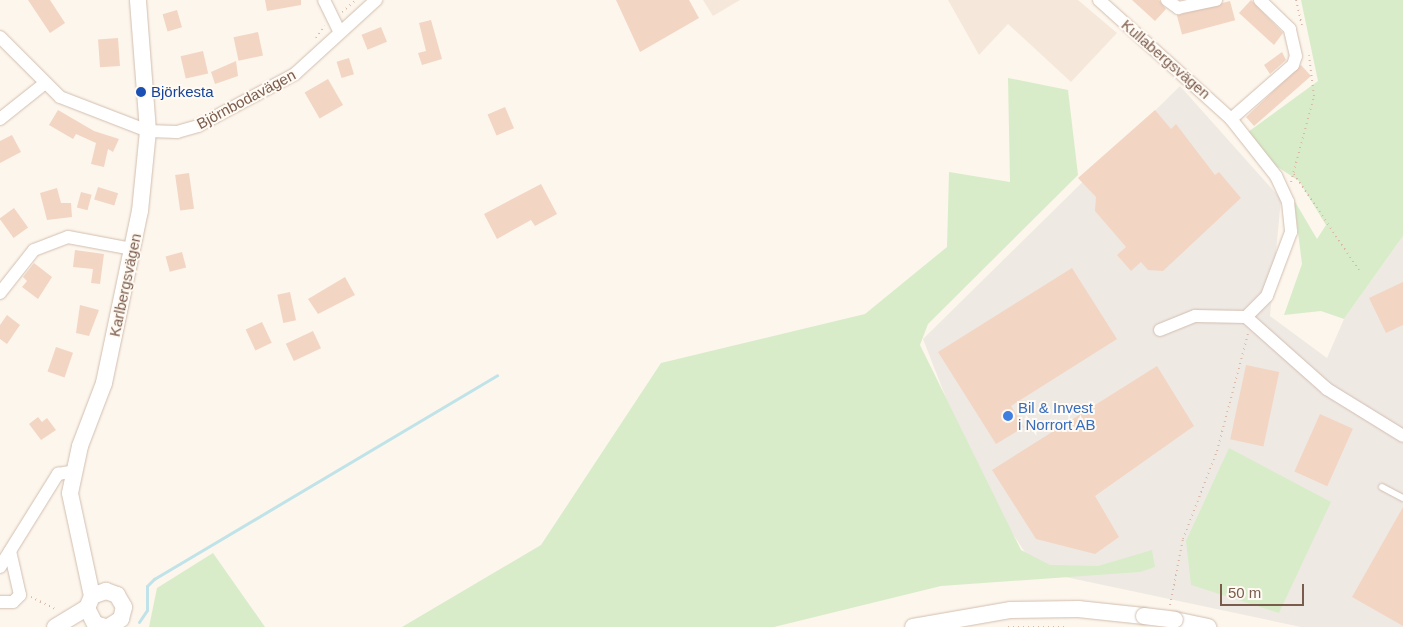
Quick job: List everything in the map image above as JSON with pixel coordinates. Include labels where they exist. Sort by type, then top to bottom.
[{"type":"street","name":"Karlbergsvägen","points":[[110,625],[95,598],[70,493],[75,471],[104,383],[133,249],[148,131],[138,0]]},
{"type":"street","points":[[324,0],[331,20],[339,31]]},
{"type":"street","name":"Björnbodavägen","points":[[0,37],[44,84],[60,97],[148,131],[177,132],[198,126],[256,97],[295,74],[339,31],[376,0]]},
{"type":"street","name":"Kullabergsvägen","points":[[1099,0],[1231,119],[1276,176],[1288,202],[1291,232],[1267,296],[1250,319]]},
{"type":"street","points":[[1167,0],[1178,8],[1217,0]]},
{"type":"street","points":[[1231,119],[1293,65],[1296,56],[1290,29],[1260,0]]},
{"type":"street","points":[[0,119],[44,84]]},
{"type":"street","points":[[0,293],[34,250],[68,237],[133,249]]},
{"type":"street","points":[[1160,330],[1195,316],[1250,319],[1327,389],[1403,436]]},
{"type":"street","points":[[0,566],[58,474],[75,471]]},
{"type":"street","points":[[0,602],[13,602],[20,595],[10,551]]},
{"type":"street","points":[[56,627],[95,598],[121,600],[110,625],[75,627]]},
{"type":"street","points":[[912,627],[1010,610],[1078,609],[1144,616],[1172,615],[1208,627]]},
{"type":"lane","points":[[1382,487],[1403,498]]},
{"type":"path","points":[[313,45],[319,30],[356,0]]},
{"type":"path","points":[[1296,0],[1303,28]]},
{"type":"path","points":[[1289,190],[1314,96],[1307,47]]},
{"type":"path","points":[[1294,174],[1359,270]]},
{"type":"path","points":[[1172,615],[1183,539],[1217,451],[1250,319]]},
{"type":"path","points":[[28,595],[39,604],[59,610]]},
{"type":"path","points":[[1008,627],[1064,627]]},
{"type":"shaded area","points":[[703,0],[740,0],[713,16]]},
{"type":"shaded area","points":[[948,0],[1078,0],[1117,33],[1071,82],[1008,24],[979,55]]},
{"type":"shaded area","points":[[1180,86],[1281,199],[1270,316],[1327,358],[1344,319],[1403,236],[1403,627],[1301,627],[1037,571],[978,480],[923,339]]},
{"type":"green space","points":[[1301,0],[1403,0],[1403,236],[1344,319],[1321,311],[1284,315],[1302,264],[1294,200],[1317,239],[1326,225],[1299,181],[1270,162],[1248,132],[1318,81]]},
{"type":"green space","points":[[1008,78],[1068,90],[1078,175],[928,324],[920,345],[1021,550],[1050,565],[1098,566],[1152,550],[1155,567],[1140,572],[941,586],[774,627],[402,627],[541,545],[661,363],[865,314],[947,247],[949,172],[1010,182]]},
{"type":"green space","points":[[1229,448],[1331,502],[1279,613],[1191,585],[1186,541]]},
{"type":"green space","points":[[213,553],[265,627],[149,627],[157,588]]},
{"type":"building","points":[[28,0],[50,0],[65,23],[50,33]]},
{"type":"building","points":[[265,0],[301,0],[301,5],[267,11]]},
{"type":"building","points":[[616,0],[689,0],[699,18],[640,52]]},
{"type":"building","points":[[1132,0],[1159,0],[1166,9],[1155,21]]},
{"type":"building","points":[[1251,0],[1283,33],[1274,45],[1239,13]]},
{"type":"building","points":[[1230,1],[1235,20],[1182,35],[1177,15]]},
{"type":"building","points":[[177,10],[182,27],[168,31],[163,14]]},
{"type":"building","points":[[431,20],[442,59],[422,65],[418,53],[426,51],[419,23]]},
{"type":"building","points":[[381,27],[387,42],[368,50],[362,35]]},
{"type":"building","points":[[258,32],[263,55],[239,61],[234,37]]},
{"type":"building","points":[[118,38],[120,66],[100,67],[98,39]]},
{"type":"building","points":[[203,51],[208,73],[186,79],[181,56]]},
{"type":"building","points":[[1282,52],[1286,60],[1270,74],[1264,65]]},
{"type":"building","points":[[349,58],[354,74],[342,78],[337,62]]},
{"type":"building","points":[[236,61],[238,76],[215,84],[211,72]]},
{"type":"building","points":[[1301,65],[1311,76],[1254,126],[1246,117]]},
{"type":"building","points":[[328,79],[343,105],[320,118],[305,92]]},
{"type":"building","points":[[505,107],[514,128],[496,136],[488,114]]},
{"type":"building","points":[[58,110],[94,131],[119,139],[113,152],[108,149],[104,167],[91,164],[96,143],[76,134],[73,139],[49,125]]},
{"type":"building","points":[[1155,110],[1171,129],[1176,124],[1215,175],[1219,172],[1241,198],[1163,271],[1148,270],[1141,262],[1131,271],[1117,255],[1126,247],[1095,211],[1096,197],[1078,178]]},
{"type":"building","points":[[12,135],[21,152],[0,163],[0,141]]},
{"type":"building","points":[[189,173],[194,209],[180,211],[175,175]]},
{"type":"building","points":[[541,184],[557,214],[535,226],[531,220],[497,239],[484,214]]},
{"type":"building","points":[[98,187],[118,193],[114,206],[94,199]]},
{"type":"building","points":[[57,188],[61,203],[71,203],[72,217],[47,220],[40,193]]},
{"type":"building","points":[[81,192],[92,195],[87,210],[77,207]]},
{"type":"building","points":[[14,208],[28,227],[14,238],[0,218]]},
{"type":"building","points":[[75,250],[104,254],[100,284],[91,283],[93,269],[73,267]]},
{"type":"building","points":[[182,252],[186,267],[170,272],[166,256]]},
{"type":"building","points":[[34,263],[52,277],[38,299],[22,287],[27,281],[23,277]]},
{"type":"building","points":[[1072,268],[1117,339],[1011,406],[1024,427],[996,444],[938,352]]},
{"type":"building","points":[[345,277],[355,295],[318,314],[308,299]]},
{"type":"building","points":[[1403,282],[1403,325],[1386,333],[1369,298]]},
{"type":"building","points":[[290,292],[296,320],[283,323],[277,295]]},
{"type":"building","points":[[80,305],[99,310],[89,336],[76,333]]},
{"type":"building","points":[[7,315],[20,325],[7,344],[0,339],[0,325]]},
{"type":"building","points":[[262,322],[272,343],[255,350],[246,330]]},
{"type":"building","points":[[313,331],[321,348],[294,361],[286,344]]},
{"type":"building","points":[[56,347],[73,353],[65,377],[48,372]]},
{"type":"building","points":[[1246,365],[1279,372],[1263,446],[1230,439]]},
{"type":"building","points":[[1157,366],[1194,426],[1095,496],[1119,537],[1095,554],[1036,539],[992,470]]},
{"type":"building","points":[[1320,414],[1353,429],[1327,486],[1294,472]]},
{"type":"building","points":[[38,417],[42,422],[47,418],[56,430],[41,440],[29,424]]},
{"type":"building","points":[[1403,507],[1403,626],[1352,597]]},
{"type":"waterway","points":[[139,622],[147,610],[147,586],[154,579],[497,375]]},
{"type":"place","name":"Björkesta","points":[[141,92]]},
{"type":"place","name":"Bil & Invest i Norrort AB","points":[[1008,416]]}]
